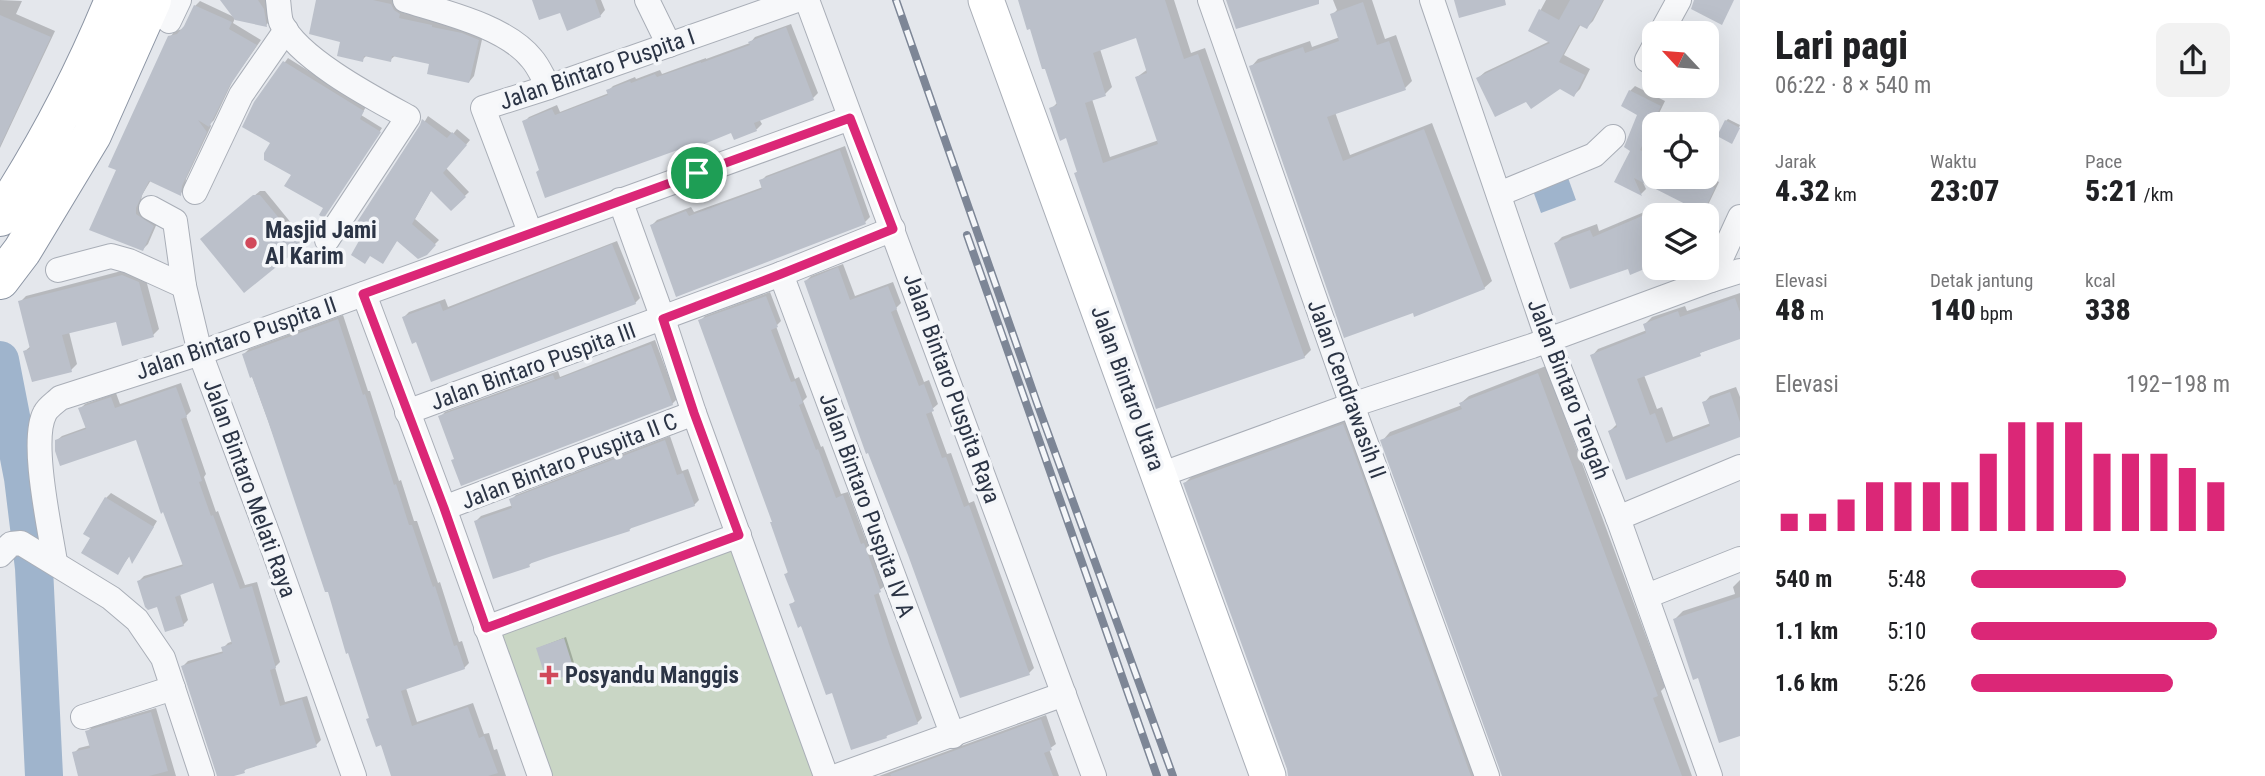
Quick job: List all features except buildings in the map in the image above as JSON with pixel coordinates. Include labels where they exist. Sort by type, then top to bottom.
[{"type":"highway","points":[[0,217],[58,121],[97,43],[114,0]]},
{"type":"highway","points":[[0,280],[22,251],[166,7]]},
{"type":"main road","name":"Jalan Bintaro Utara","points":[[986,0],[1268,776]]},
{"type":"street","points":[[278,0],[280,19],[285,30],[306,51],[347,83],[408,117],[327,240]]},
{"type":"street","points":[[405,0],[473,20],[513,43],[531,58],[549,87]]},
{"type":"street","points":[[647,0],[669,45]]},
{"type":"street","name":"Jalan Bintaro Puspita I","points":[[530,232],[483,108],[797,0]]},
{"type":"street","name":"Jalan Bintaro Puspita Raya","points":[[807,0],[1094,776]]},
{"type":"street","name":"Jalan Cendrawasih II","points":[[1210,0],[1487,776]]},
{"type":"street","name":"Jalan Bintaro Tengah","points":[[1432,0],[1548,340],[1647,596],[1710,776]]},
{"type":"street","points":[[1668,21],[1679,0]]},
{"type":"street","points":[[195,192],[242,95],[285,30]]},
{"type":"street","name":"Jalan Bintaro Puspita II","points":[[50,560],[38,448],[40,426],[46,411],[60,398],[200,352],[850,118]]},
{"type":"street","points":[[1499,194],[1594,155],[1613,137]]},
{"type":"street","points":[[620,200],[826,776]]},
{"type":"street","name":"Jalan Bintaro Melati Raya","points":[[151,208],[175,222],[184,286],[200,352],[271,543],[351,775]]},
{"type":"street","points":[[1719,263],[1740,217]]},
{"type":"street","name":"Jalan Bintaro Puspita III","points":[[407,412],[663,319],[893,229]]},
{"type":"street","points":[[58,270],[111,256],[129,261],[184,286]]},
{"type":"street","points":[[1719,278],[1740,271]]},
{"type":"street","name":"Jalan Bintaro Puspita IV A","points":[[781,274],[953,736]]},
{"type":"street","points":[[1160,475],[1352,404],[1548,340],[1711,280]]},
{"type":"street","points":[[363,294],[444,508],[540,776]]},
{"type":"street","name":"Jalan Bintaro Puspita II C","points":[[444,508],[694,413]]},
{"type":"street","points":[[1618,518],[1740,467]]},
{"type":"street","points":[[486,628],[739,535]]},
{"type":"street","points":[[10,549],[50,560],[111,598],[136,620],[163,658],[202,776]]},
{"type":"street","points":[[1647,596],[1740,559]]},
{"type":"street","points":[[83,717],[173,688]]},
{"type":"street","points":[[837,776],[1064,694]]},
{"type":"green space","points":[[739,535],[826,776],[540,776],[486,628]]},
{"type":"water","points":[[1567,175],[1576,200],[1541,213],[1532,188]]},
{"type":"waterway","points":[[0,360],[23,478],[34,568],[44,776]]},
{"type":"railway","points":[[896,0],[1037,403],[1173,776]]},
{"type":"railway","points":[[967,235],[1157,776]]},
{"type":"place","name":"Masjid Jami Al Karim","points":[[251,243]]},
{"type":"place","name":"Posyandu Manggis","points":[[549,675]]},
{"type":"route","points":[[850,118],[893,229],[663,319],[739,535],[486,628],[363,294],[697,173],[850,118]]}]
